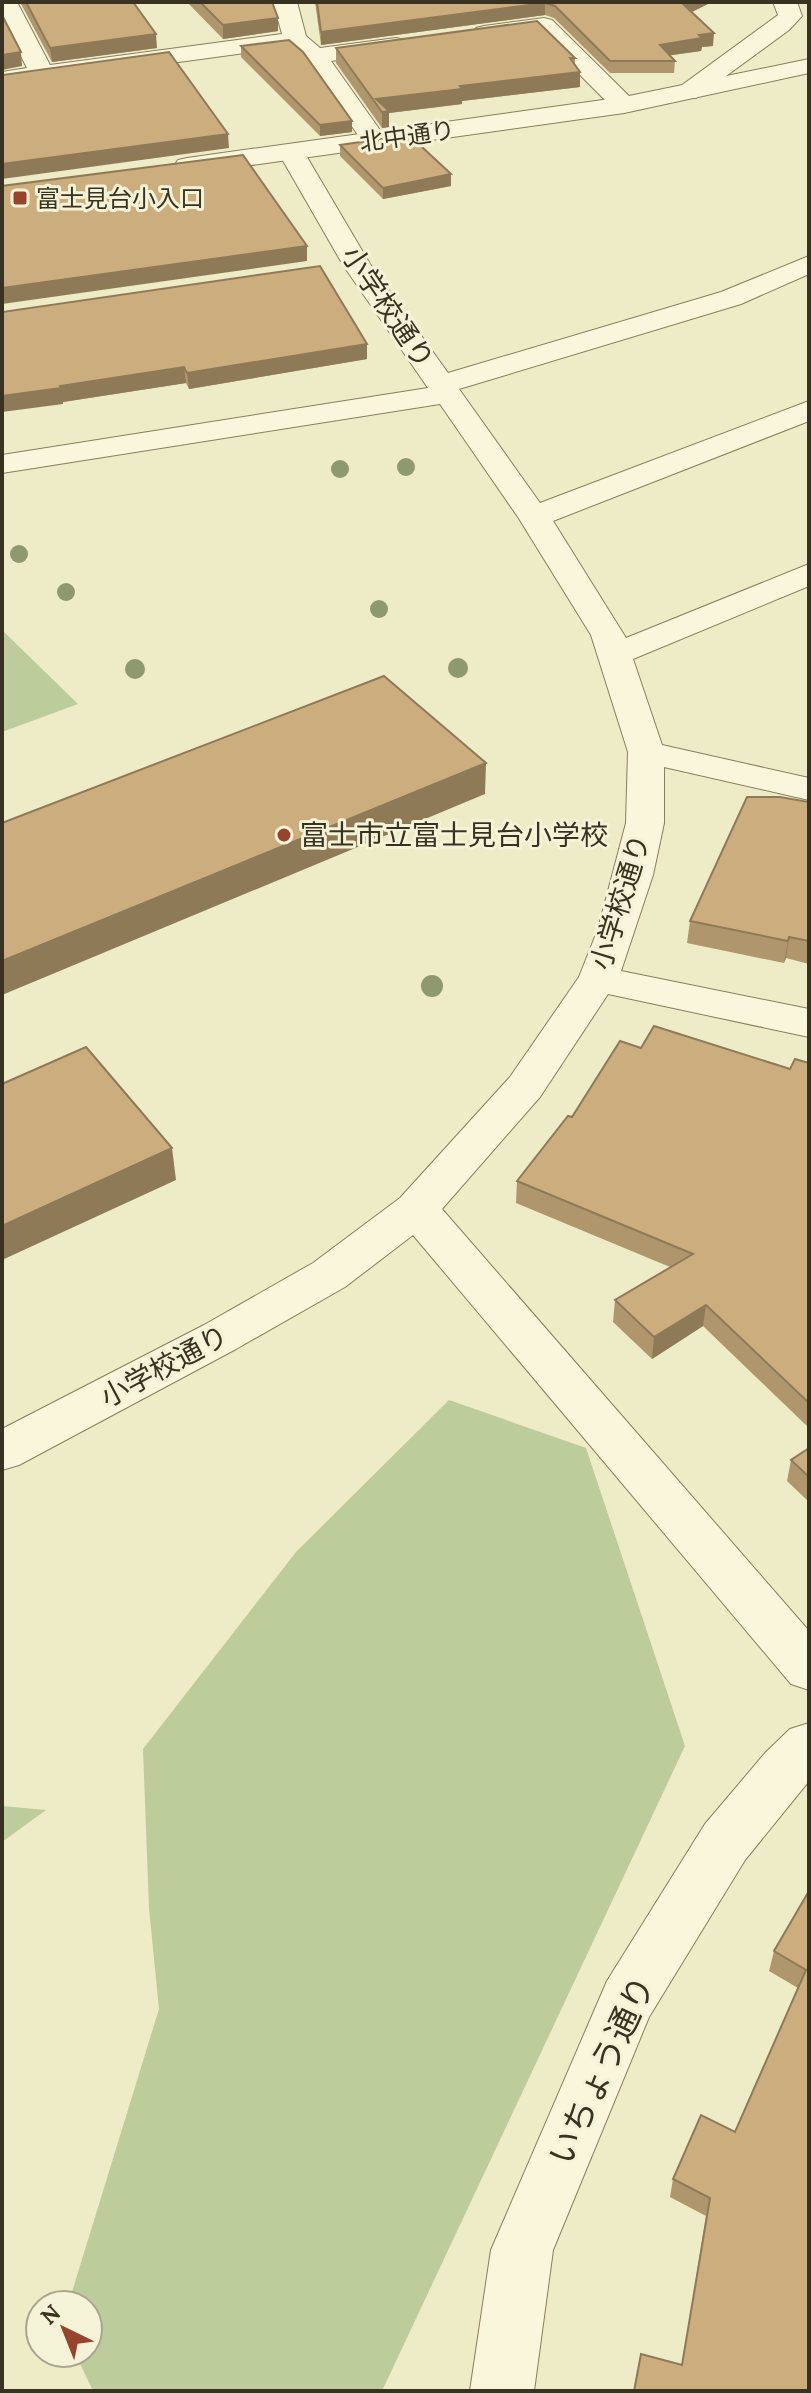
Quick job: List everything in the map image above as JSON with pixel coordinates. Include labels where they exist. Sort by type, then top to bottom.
[{"type":"street","points":[[5,2],[42,74]]},
{"type":"street","points":[[285,2],[295,39],[315,56],[374,140]]},
{"type":"street","points":[[687,93],[781,25],[790,16],[785,2]]},
{"type":"street","points":[[467,36],[544,25],[624,105]]},
{"type":"street","points":[[2,79],[295,39]]},
{"type":"street","points":[[315,56],[422,42]]},
{"type":"street","name":"北中通り","points":[[155,170],[624,105],[809,66]]},
{"type":"street","name":"小学校通り","points":[[2,1451],[220,1337],[329,1275],[416,1209],[525,1087],[598,979],[618,929],[645,823],[646,752],[608,635],[534,517],[444,389],[341,267],[291,152]]},
{"type":"street","points":[[2,464],[444,389],[731,298],[809,264]]},
{"type":"street","points":[[534,517],[809,410]]},
{"type":"street","points":[[616,654],[809,574]]},
{"type":"street","points":[[646,752],[809,789]]},
{"type":"street","points":[[598,979],[809,1023]]},
{"type":"street","points":[[416,1209],[809,1668]]},
{"type":"street","name":"いちょう通り","points":[[502,2391],[522,2250],[627,2000],[725,1842],[785,1769],[809,1746]]},
{"type":"green space","points":[[2,630],[78,704],[2,732]]},
{"type":"green space","points":[[449,1400],[586,1448],[685,1746],[382,2391],[93,2391],[83,2369],[104,2369],[104,2289],[73,2289],[159,2009],[149,1908],[143,1749],[296,1552]]},
{"type":"green space","points":[[2,1806],[46,1810],[2,1842]]},
{"type":"building","points":[[26,2],[133,2],[156,34],[50,48]]},
{"type":"building","points":[[200,2],[272,2],[278,18],[223,25]]},
{"type":"building","points":[[317,2],[688,2],[683,4],[714,33],[660,45],[675,61],[610,61],[555,6],[545,3],[321,32]]},
{"type":"building","points":[[2,15],[21,52],[2,55]]},
{"type":"building","points":[[537,21],[575,58],[570,58],[580,72],[376,99],[389,111],[382,112],[336,48]]},
{"type":"building","points":[[289,40],[303,52],[352,121],[320,125],[241,46]]},
{"type":"building","points":[[169,52],[228,134],[2,164],[2,75]]},
{"type":"building","points":[[409,135],[451,174],[383,188],[340,145]]},
{"type":"building","points":[[243,155],[307,246],[2,288],[2,186]]},
{"type":"building","points":[[320,266],[367,344],[187,373],[184,367],[2,396],[2,312]]},
{"type":"building","points":[[384,676],[486,763],[2,961],[2,823]]},
{"type":"building","points":[[747,797],[780,797],[809,802],[809,941],[789,937],[788,941],[690,921]]},
{"type":"building","points":[[654,1026],[790,1069],[795,1059],[809,1063],[809,1403],[706,1305],[654,1337],[615,1300],[693,1254],[517,1181],[568,1116],[572,1117],[620,1041],[641,1048]]},
{"type":"building","points":[[86,1047],[172,1148],[2,1226],[2,1084]]},
{"type":"building","points":[[809,1448],[809,1477],[791,1460]]},
{"type":"building","points":[[809,1891],[809,2391],[634,2391],[641,2354],[682,2365],[710,2198],[673,2179],[701,2115],[735,2132],[806,1970],[774,1951]]},
{"type":"place","name":"富士見台小入口","points":[[20,198]]},
{"type":"place","name":"富士市立富士見台小学校","points":[[284,835]]}]
